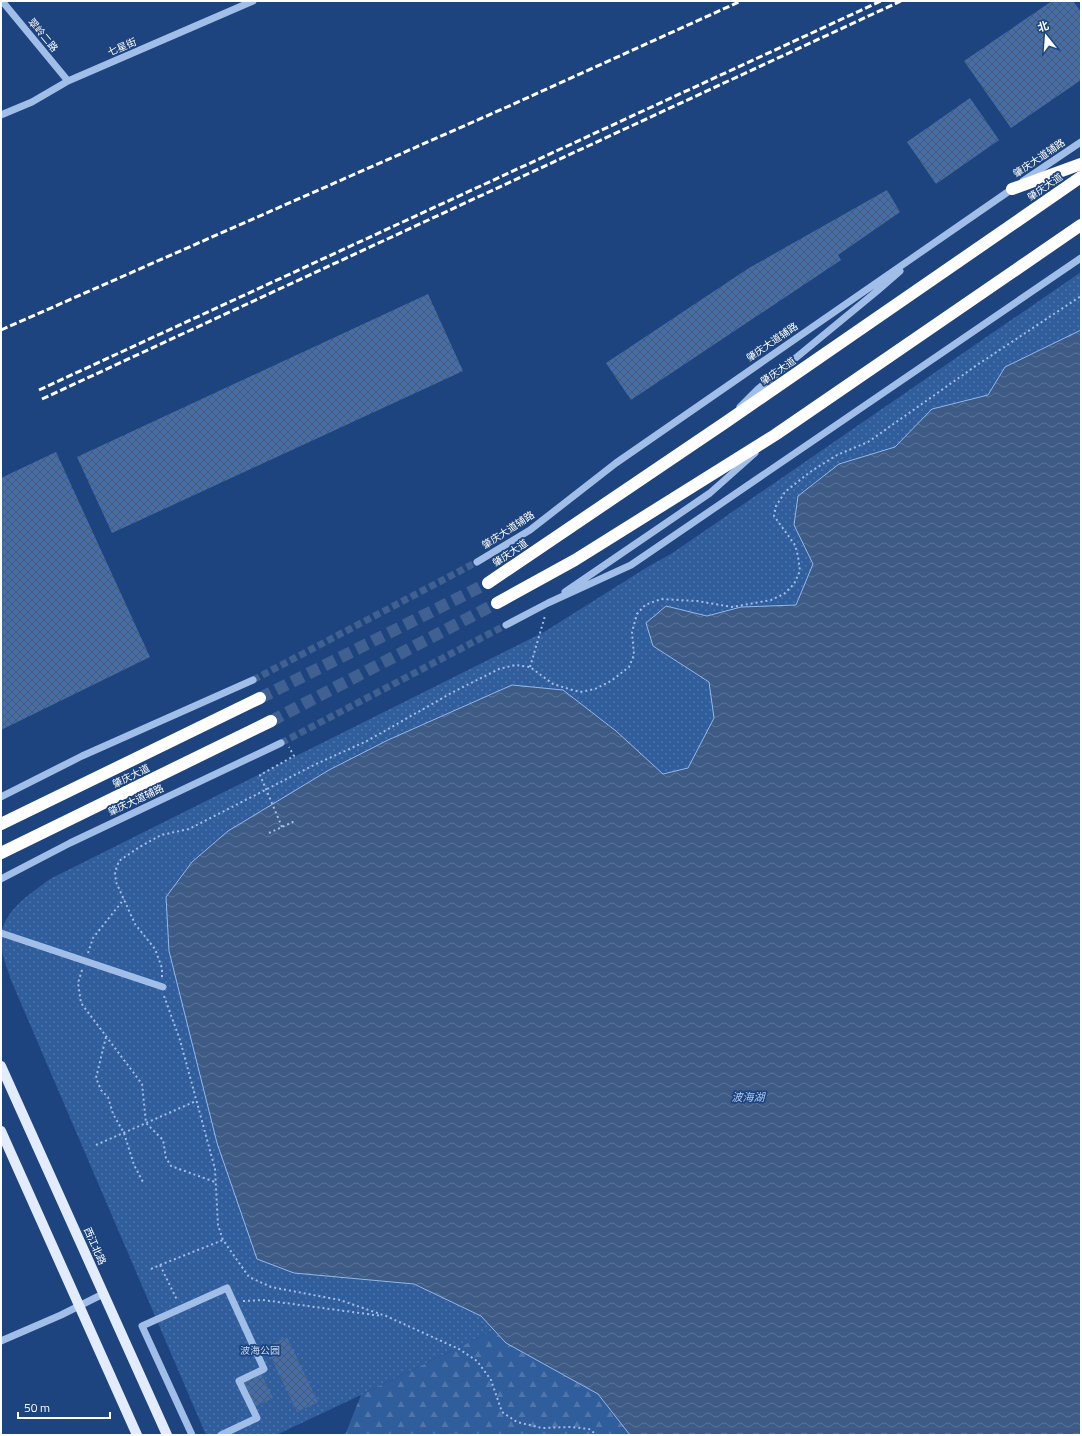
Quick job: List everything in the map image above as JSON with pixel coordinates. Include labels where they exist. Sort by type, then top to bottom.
[{"type":"highway","points":[[1012,188],[1081,164]]},
{"type":"highway","name":"肇庆大道","points":[[488,583],[726,422],[1081,177]]},
{"type":"highway","points":[[497,603],[581,556],[775,436],[1081,224]]},
{"type":"highway","name":"肇庆大道","points":[[1,824],[260,698]]},
{"type":"highway","name":"肇庆大道","points":[[1,853],[271,721]]},
{"type":"main road","name":"西江北路","points":[[1,1066],[167,1435]]},
{"type":"main road","points":[[1,1131],[137,1435]]},
{"type":"street","name":"翠岭二路","points":[[2,1],[68,81]]},
{"type":"street","name":"七星街","points":[[1,115],[32,102],[68,81],[253,1]]},
{"type":"street","name":"肇庆大道辅路","points":[[477,562],[530,530],[616,463],[1012,188],[1081,142]]},
{"type":"street","points":[[726,422],[758,389],[877,291],[922,251]]},
{"type":"street","points":[[506,625],[548,603],[631,565],[1081,258]]},
{"type":"street","points":[[548,603],[710,493],[775,436]]},
{"type":"street","points":[[1,797],[82,756],[253,680]]},
{"type":"street","name":"肇庆大道辅路","points":[[1,879],[70,843],[281,743]]},
{"type":"street","points":[[1,933],[163,987]]},
{"type":"street","points":[[192,1435],[142,1326],[227,1288],[264,1369],[239,1381],[257,1418],[221,1435]]},
{"type":"street","points":[[1,1341],[103,1294]]},
{"type":"path","points":[[597,1435],[589,1429],[570,1427],[542,1428],[517,1422],[502,1412],[491,1380],[477,1361],[459,1349],[386,1316],[340,1300],[271,1287],[249,1277],[223,1240],[218,1225],[214,1169],[180,1040],[164,1000],[162,968],[155,949],[135,924],[116,882],[115,872],[119,861],[161,835],[189,830],[314,765],[367,741],[455,691],[499,669],[515,665],[530,667],[553,684],[580,692],[595,689],[611,681],[629,667],[634,655],[632,632],[637,614],[645,605],[661,599],[697,601],[732,607],[771,600],[784,594],[794,584],[800,571],[795,545],[774,516],[776,506],[785,492],[810,472],[838,455],[868,442],[984,361],[1081,296]]},
{"type":"path","points":[[530,667],[548,603]]},
{"type":"path","points":[[282,827],[260,775],[294,756],[290,747]]},
{"type":"path","points":[[269,833],[295,821]]},
{"type":"path","points":[[124,899],[93,938],[78,983],[80,1003],[142,1084],[146,1123],[163,1140],[166,1158],[171,1166],[215,1182]]},
{"type":"path","points":[[106,1037],[96,1078],[101,1090],[108,1097],[113,1114],[124,1132],[134,1165],[143,1182]]},
{"type":"path","points":[[96,1145],[196,1101]]},
{"type":"path","points":[[151,1269],[223,1240]]},
{"type":"path","points":[[160,1265],[181,1308]]},
{"type":"path","points":[[234,1303],[263,1300],[386,1316]]},
{"type":"green space","name":"波海公园","points":[[1081,272],[1081,330],[1005,367],[988,395],[932,409],[895,447],[839,464],[794,525],[813,564],[796,605],[741,607],[707,616],[666,606],[653,646],[709,682],[715,718],[688,768],[663,774],[616,731],[294,1273],[414,1284],[481,1316],[494,1330],[276,1435],[206,1435],[11,980],[3,956],[1,941],[5,921],[11,913],[25,898],[50,879],[544,632],[649,566],[671,554]]},
{"type":"green space","points":[[494,1330],[506,1343],[598,1394],[630,1435],[345,1435],[361,1395]]},
{"type":"water","name":"波海湖","points":[[1081,330],[1081,1435],[630,1435],[598,1394],[506,1343],[481,1316],[414,1284],[294,1273],[257,1259],[217,1143],[169,951],[166,897],[192,862],[228,831],[329,770],[388,740],[512,685],[563,690],[616,731],[663,774],[688,768],[714,718],[709,682],[653,646],[646,623],[666,606],[707,616],[741,607],[796,605],[813,564],[794,525],[798,496],[839,464],[895,447],[932,409],[988,395],[1005,367]]},
{"type":"building","points":[[1052,1],[1073,1],[1081,12],[1081,80],[1011,128],[964,61]]},
{"type":"building","points":[[970,98],[999,140],[936,184],[907,142]]},
{"type":"building","points":[[887,190],[900,212],[838,255],[841,260],[631,400],[606,363],[749,268]]},
{"type":"building","points":[[428,294],[463,371],[112,533],[77,457]]},
{"type":"building","points":[[56,452],[150,657],[1,730],[1,478]]},
{"type":"building","points":[[287,1337],[318,1402],[297,1412],[266,1347]]},
{"type":"building","points":[[261,1373],[273,1398],[254,1407],[242,1381]]},
{"type":"tunnel","points":[[253,680],[477,562]]},
{"type":"tunnel","points":[[260,698],[488,583]]},
{"type":"tunnel","points":[[271,721],[497,603]]},
{"type":"tunnel","points":[[281,743],[506,625]]},
{"type":"railway","points":[[1,330],[507,107],[741,1]]},
{"type":"railway","points":[[39,390],[881,1]]},
{"type":"railway","points":[[42,399],[901,1]]}]
